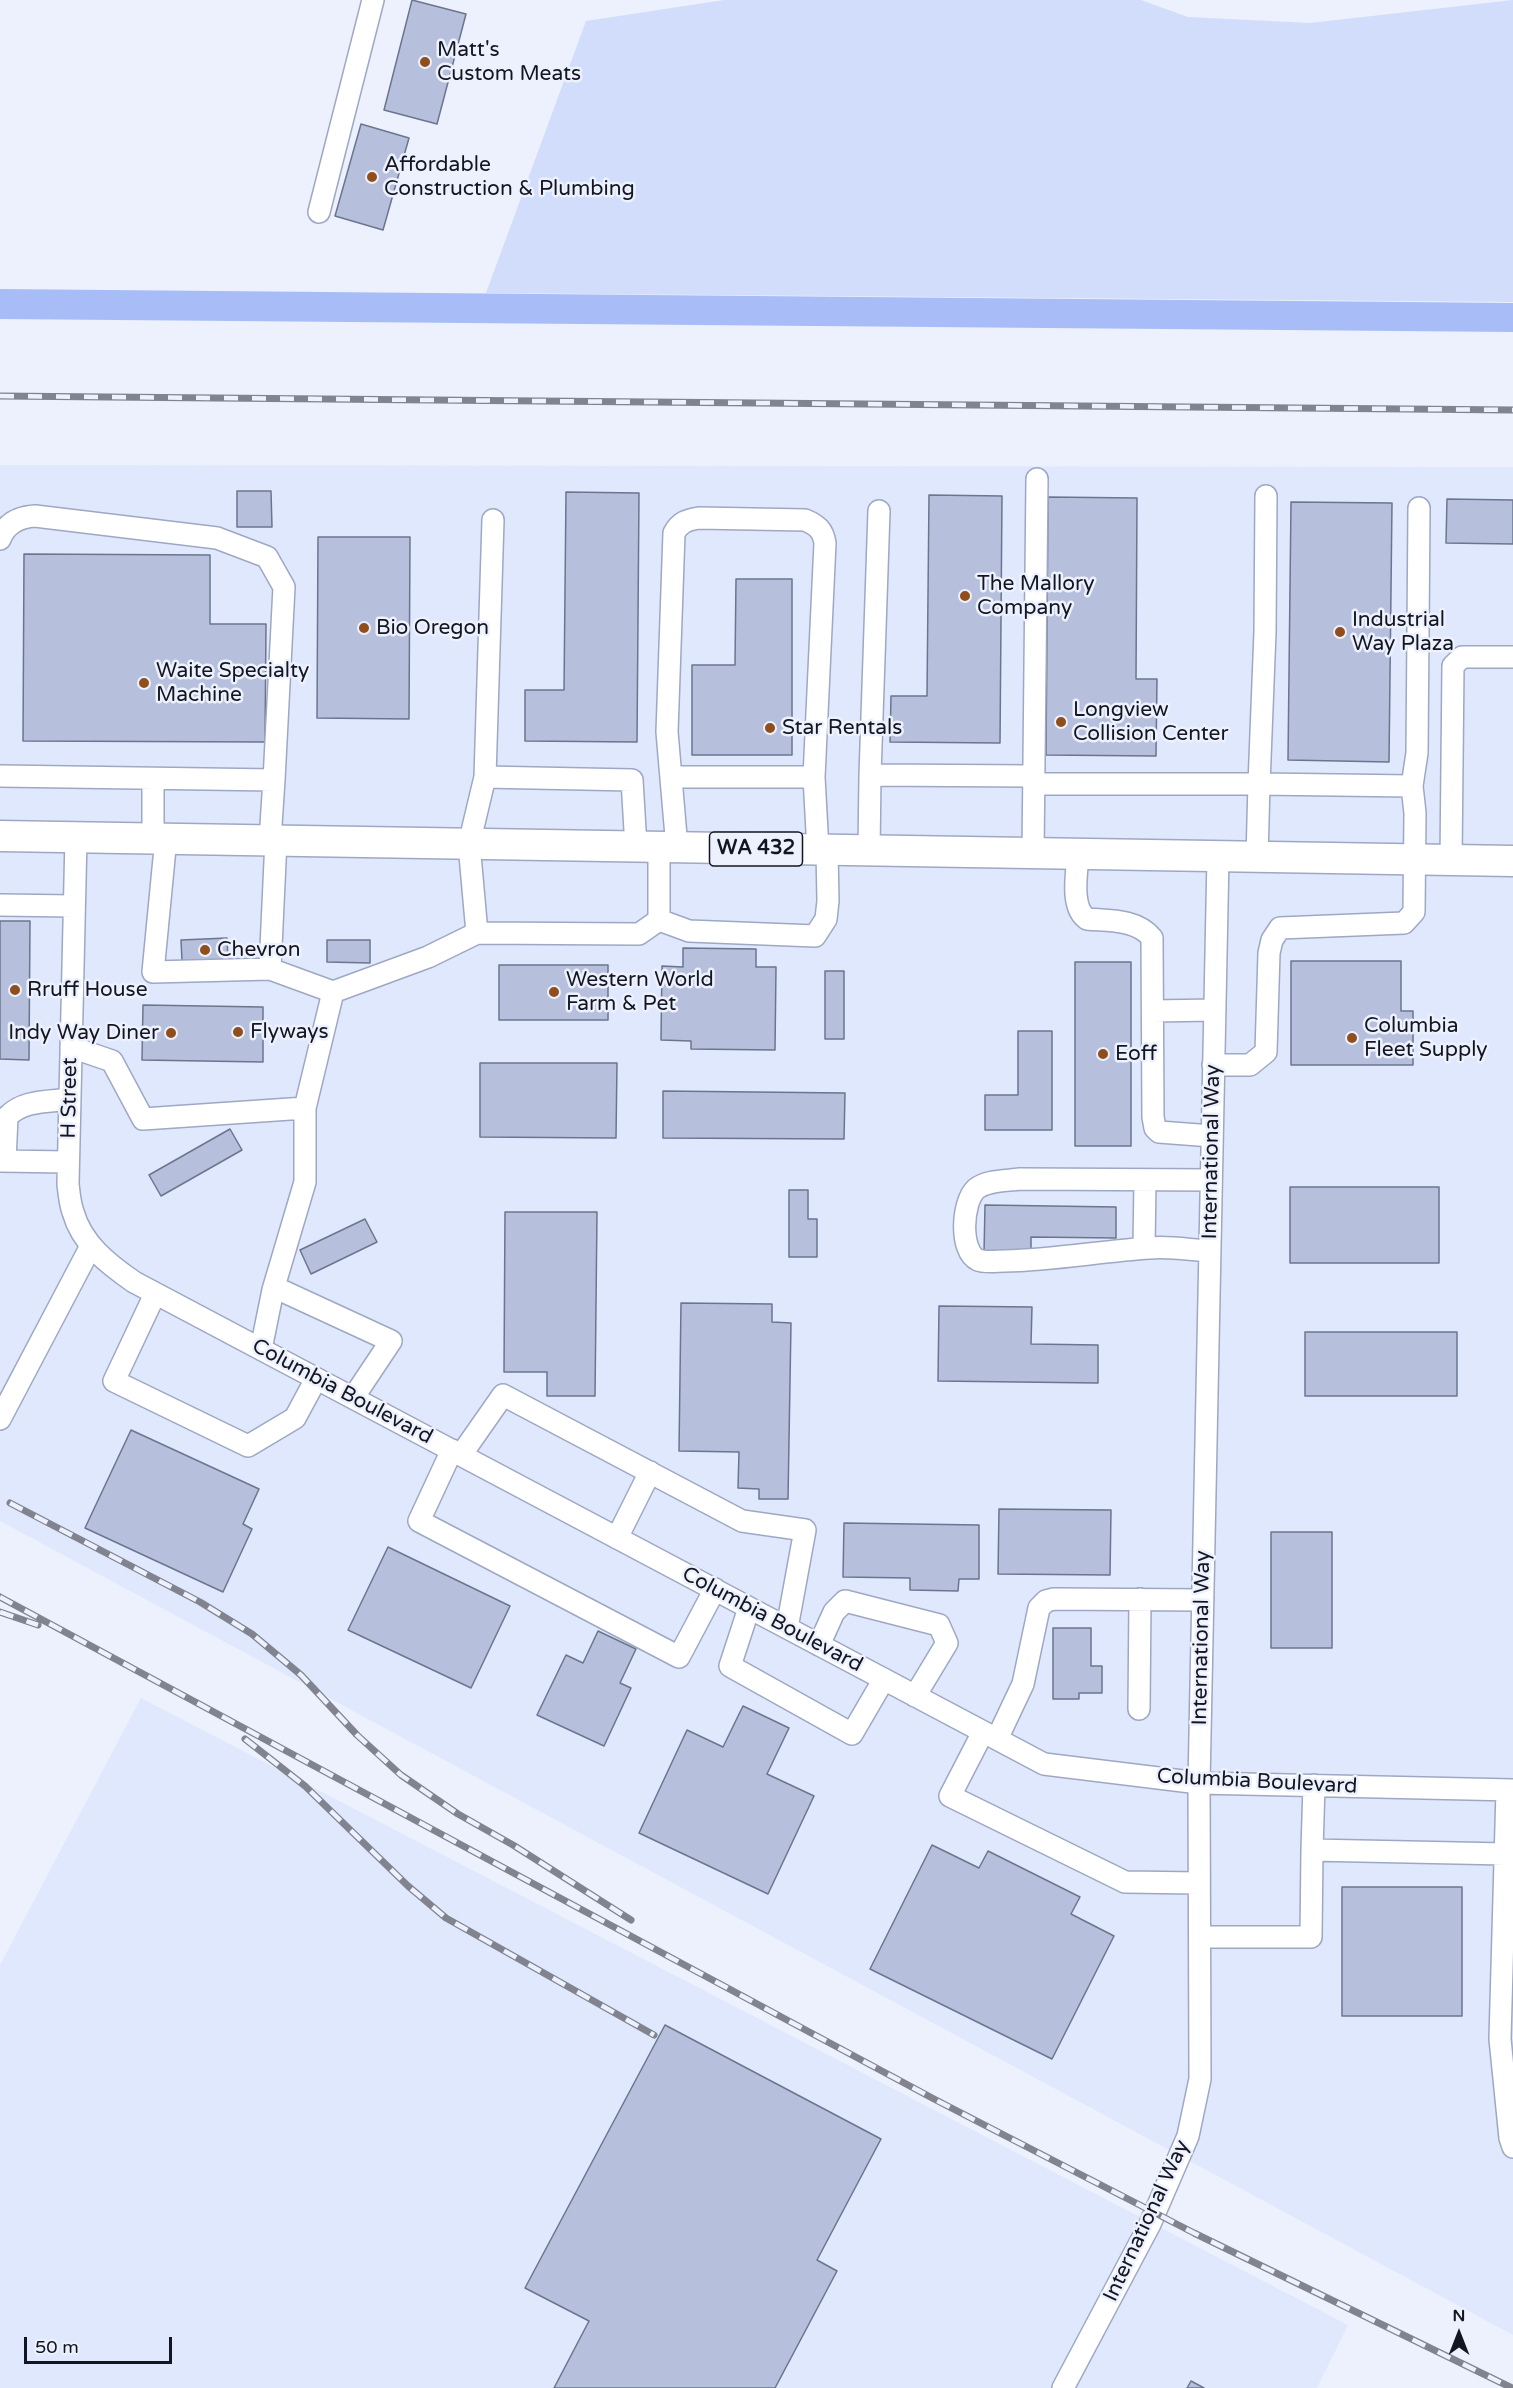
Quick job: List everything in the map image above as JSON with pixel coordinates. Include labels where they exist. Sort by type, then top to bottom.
[{"type":"highway","name":"WA 432","points":[[0,836],[1513,861]]},
{"type":"street","points":[[319,213],[373,0]]},
{"type":"street","points":[[1033,854],[1037,478]]},
{"type":"street","points":[[1257,858],[1265,632],[1266,496]]},
{"type":"street","points":[[1213,1065],[1250,1065],[1266,1052],[1269,952],[1272,940],[1280,928],[1404,922],[1414,912],[1412,786],[1418,753],[1419,508]]},
{"type":"street","points":[[869,851],[879,511]]},
{"type":"street","points":[[0,539],[11,523],[22,517],[35,516],[217,538],[267,557],[284,587],[274,780],[270,969]]},
{"type":"street","points":[[699,518],[806,520],[823,532],[825,543],[814,777],[828,901],[826,919],[815,936],[689,932],[659,920],[657,847],[671,777],[667,732],[674,533],[678,524],[699,518]]},
{"type":"street","points":[[477,933],[469,844],[485,777],[493,520]]},
{"type":"street","points":[[1451,860],[1453,666],[1462,657],[1513,657]]},
{"type":"street","points":[[870,775],[1412,786]]},
{"type":"street","points":[[0,776],[274,780]]},
{"type":"street","points":[[485,777],[632,780],[657,847]]},
{"type":"street","points":[[671,777],[814,777]]},
{"type":"street","points":[[153,779],[160,838],[153,972],[270,969],[333,992],[428,957],[477,933],[639,934],[659,920]]},
{"type":"street","name":"H Street","points":[[76,837],[68,1184],[73,1213],[91,1246]]},
{"type":"street","points":[[1078,855],[1077,897],[1081,915],[1087,919],[1134,924],[1146,931],[1152,938],[1153,1117],[1155,1128],[1159,1132],[1212,1136]]},
{"type":"street","name":"International Way","points":[[1063,2388],[1150,2224],[1188,2136],[1200,2079],[1199,1783],[1218,857]]},
{"type":"street","points":[[0,905],[74,906]]},
{"type":"street","points":[[261,1349],[274,1287],[305,1182],[305,1108],[333,992]]},
{"type":"street","points":[[1153,1011],[1215,1010]]},
{"type":"street","points":[[71,1047],[112,1061],[143,1119],[305,1108]]},
{"type":"street","points":[[68,1162],[2,1161],[7,1117],[16,1108],[35,1103],[70,1100]]},
{"type":"street","points":[[1209,1251],[1144,1248],[1029,1261],[980,1261],[972,1256],[966,1247],[965,1221],[969,1198],[976,1189],[990,1182],[1020,1179],[1211,1180]]},
{"type":"street","points":[[1144,1248],[1145,1180]]},
{"type":"street","points":[[0,1419],[91,1246]]},
{"type":"street","name":"Columbia Boulevard","points":[[91,1246],[102,1259],[155,1294],[1044,1764],[1199,1783],[1510,1790]]},
{"type":"street","points":[[274,1287],[391,1341],[353,1398]]},
{"type":"street","points":[[155,1294],[114,1381],[248,1446],[295,1418],[316,1379]]},
{"type":"street","points":[[715,1589],[679,1657],[419,1521],[456,1453],[503,1395],[742,1521],[806,1530],[787,1628]]},
{"type":"street","points":[[617,1538],[650,1472]]},
{"type":"street","points":[[1199,1883],[1125,1882],[950,1796],[1023,1684],[1039,1608],[1046,1601],[1054,1599],[1203,1600]]},
{"type":"street","points":[[1140,1599],[1140,1709]]},
{"type":"street","points":[[819,1645],[834,1612],[845,1601],[939,1625],[947,1643],[915,1696]]},
{"type":"street","points":[[749,1608],[730,1666],[852,1734],[884,1679]]},
{"type":"street","points":[[1200,1937],[1311,1937],[1314,1785]]},
{"type":"street","points":[[1510,1790],[1505,1854],[1500,2039],[1510,2138],[1513,2147]]},
{"type":"street","points":[[1312,1850],[1505,1854]]},
{"type":"shaded area","points":[[724,0],[1141,0],[1188,17],[1310,23],[1513,0],[1513,302],[486,293],[586,21]]},
{"type":"shaded area","points":[[0,465],[1513,467],[1513,2335],[0,1521]]},
{"type":"shaded area","points":[[141,1698],[1348,2325],[1317,2388],[0,2388],[0,1965]]},
{"type":"water","points":[[0,289],[1513,303],[1513,332],[0,319]]},
{"type":"building","name":"Matt's Custom Meats","points":[[412,0],[466,14],[437,124],[384,110]]},
{"type":"building","name":"Affordable Construction & Plumbing","points":[[361,124],[409,138],[383,230],[335,216]]},
{"type":"building","points":[[237,491],[271,491],[272,527],[237,527]]},
{"type":"building","points":[[566,492],[639,493],[637,742],[525,741],[525,690],[564,690]]},
{"type":"building","name":"The Mallory Company","points":[[929,495],[1002,496],[1000,743],[890,742],[891,696],[927,696]]},
{"type":"building","points":[[1048,497],[1137,498],[1136,679],[1157,679],[1156,756],[1046,755]]},
{"type":"building","points":[[1447,499],[1513,500],[1513,544],[1446,543]]},
{"type":"building","name":"Industrial Way Plaza","points":[[1291,502],[1392,503],[1389,762],[1288,760]]},
{"type":"building","name":"Bio Oregon","points":[[318,537],[410,537],[409,719],[317,718]]},
{"type":"building","name":"Waite Specialty Machine","points":[[24,554],[210,555],[210,624],[266,624],[265,742],[23,741]]},
{"type":"building","points":[[736,579],[792,579],[792,755],[692,755],[692,665],[735,665]]},
{"type":"building","name":"Rruff House","points":[[0,921],[30,921],[29,1060],[0,1059]]},
{"type":"building","name":"Chevron","points":[[227,938],[228,960],[182,961],[181,940]]},
{"type":"building","points":[[327,940],[370,940],[370,963],[327,962]]},
{"type":"building","points":[[683,948],[756,949],[756,967],[776,967],[775,1050],[691,1049],[691,1041],[661,1040],[662,966],[683,967]]},
{"type":"building","name":"Columbia Fleet Supply","points":[[1291,961],[1401,961],[1401,1011],[1413,1011],[1413,1065],[1291,1065]]},
{"type":"building","name":"Eoff","points":[[1075,962],[1131,962],[1131,1146],[1075,1146]]},
{"type":"building","name":"Western World Farm & Pet","points":[[499,965],[608,965],[608,1020],[499,1020]]},
{"type":"building","points":[[825,971],[844,971],[844,1039],[825,1039]]},
{"type":"building","points":[[143,1005],[263,1007],[263,1062],[142,1060]]},
{"type":"building","points":[[1018,1031],[1052,1031],[1052,1130],[985,1130],[985,1095],[1018,1095]]},
{"type":"building","points":[[480,1063],[617,1063],[616,1138],[480,1137]]},
{"type":"building","points":[[663,1091],[845,1093],[844,1139],[663,1138]]},
{"type":"building","points":[[230,1129],[242,1150],[161,1196],[149,1175]]},
{"type":"building","points":[[1290,1187],[1439,1187],[1439,1263],[1290,1263]]},
{"type":"building","points":[[789,1190],[808,1190],[808,1219],[817,1219],[817,1257],[789,1257]]},
{"type":"building","points":[[985,1205],[1116,1207],[1116,1238],[1031,1237],[1031,1254],[984,1253]]},
{"type":"building","points":[[505,1212],[597,1212],[595,1396],[547,1396],[547,1372],[504,1372]]},
{"type":"building","points":[[365,1219],[377,1242],[311,1274],[300,1250]]},
{"type":"building","points":[[681,1303],[772,1304],[772,1322],[791,1323],[788,1499],[759,1499],[759,1489],[738,1488],[739,1452],[679,1451]]},
{"type":"building","points":[[939,1306],[1032,1307],[1031,1344],[1098,1345],[1098,1383],[938,1381]]},
{"type":"building","points":[[1305,1332],[1457,1332],[1457,1396],[1305,1396]]},
{"type":"building","points":[[131,1430],[259,1489],[243,1524],[252,1529],[223,1592],[85,1528]]},
{"type":"building","points":[[999,1509],[1111,1510],[1110,1575],[998,1574]]},
{"type":"building","points":[[844,1523],[979,1525],[979,1579],[959,1579],[958,1591],[910,1590],[910,1578],[843,1577]]},
{"type":"building","points":[[1271,1532],[1332,1532],[1332,1648],[1271,1648]]},
{"type":"building","points":[[388,1547],[510,1606],[471,1688],[348,1630]]},
{"type":"building","points":[[1053,1628],[1091,1628],[1091,1666],[1102,1666],[1102,1693],[1079,1693],[1079,1699],[1053,1699]]},
{"type":"building","points":[[598,1631],[636,1649],[620,1683],[631,1688],[604,1746],[537,1715],[566,1655],[583,1663]]},
{"type":"building","points":[[743,1706],[789,1728],[767,1774],[814,1796],[768,1894],[639,1833],[687,1730],[723,1747]]},
{"type":"building","points":[[932,1845],[979,1868],[988,1851],[1080,1897],[1071,1914],[1114,1936],[1052,2059],[870,1969]]},
{"type":"building","points":[[1342,1887],[1462,1887],[1462,2016],[1342,2016]]},
{"type":"building","points":[[665,2025],[881,2139],[817,2260],[837,2271],[775,2388],[554,2388],[589,2321],[525,2288]]},
{"type":"building","points":[[1191,2381],[1204,2388],[1187,2388]]},
{"type":"railway","points":[[0,396],[1513,410]]},
{"type":"railway","points":[[10,1503],[200,1602],[252,1634],[301,1675],[357,1735],[401,1775],[458,1814],[513,1845],[631,1920]]},
{"type":"railway","points":[[0,1597],[934,2099],[1194,2233],[1512,2388]]},
{"type":"railway","points":[[0,1612],[38,1625]]},
{"type":"railway","points":[[245,1739],[305,1786],[408,1886],[446,1918],[654,2035]]},
{"type":"place","name":"Matt's Custom Meats","points":[[425,62]]},
{"type":"place","name":"Affordable Construction & Plumbing","points":[[372,177]]},
{"type":"place","name":"The Mallory Company","points":[[965,596]]},
{"type":"place","name":"Bio Oregon","points":[[364,628]]},
{"type":"place","name":"Industrial Way Plaza","points":[[1340,632]]},
{"type":"place","name":"Waite Specialty Machine","points":[[144,683]]},
{"type":"place","name":"Longview Collision Center","points":[[1061,722]]},
{"type":"place","name":"Star Rentals","points":[[770,728]]},
{"type":"place","name":"Chevron","points":[[205,950]]},
{"type":"place","name":"Rruff House","points":[[15,990]]},
{"type":"place","name":"Western World Farm & Pet","points":[[554,992]]},
{"type":"place","name":"Flyways","points":[[238,1032]]},
{"type":"place","name":"Indy Way Diner","points":[[171,1033]]},
{"type":"place","name":"Columbia Fleet Supply","points":[[1352,1038]]},
{"type":"place","name":"Eoff","points":[[1103,1054]]}]
